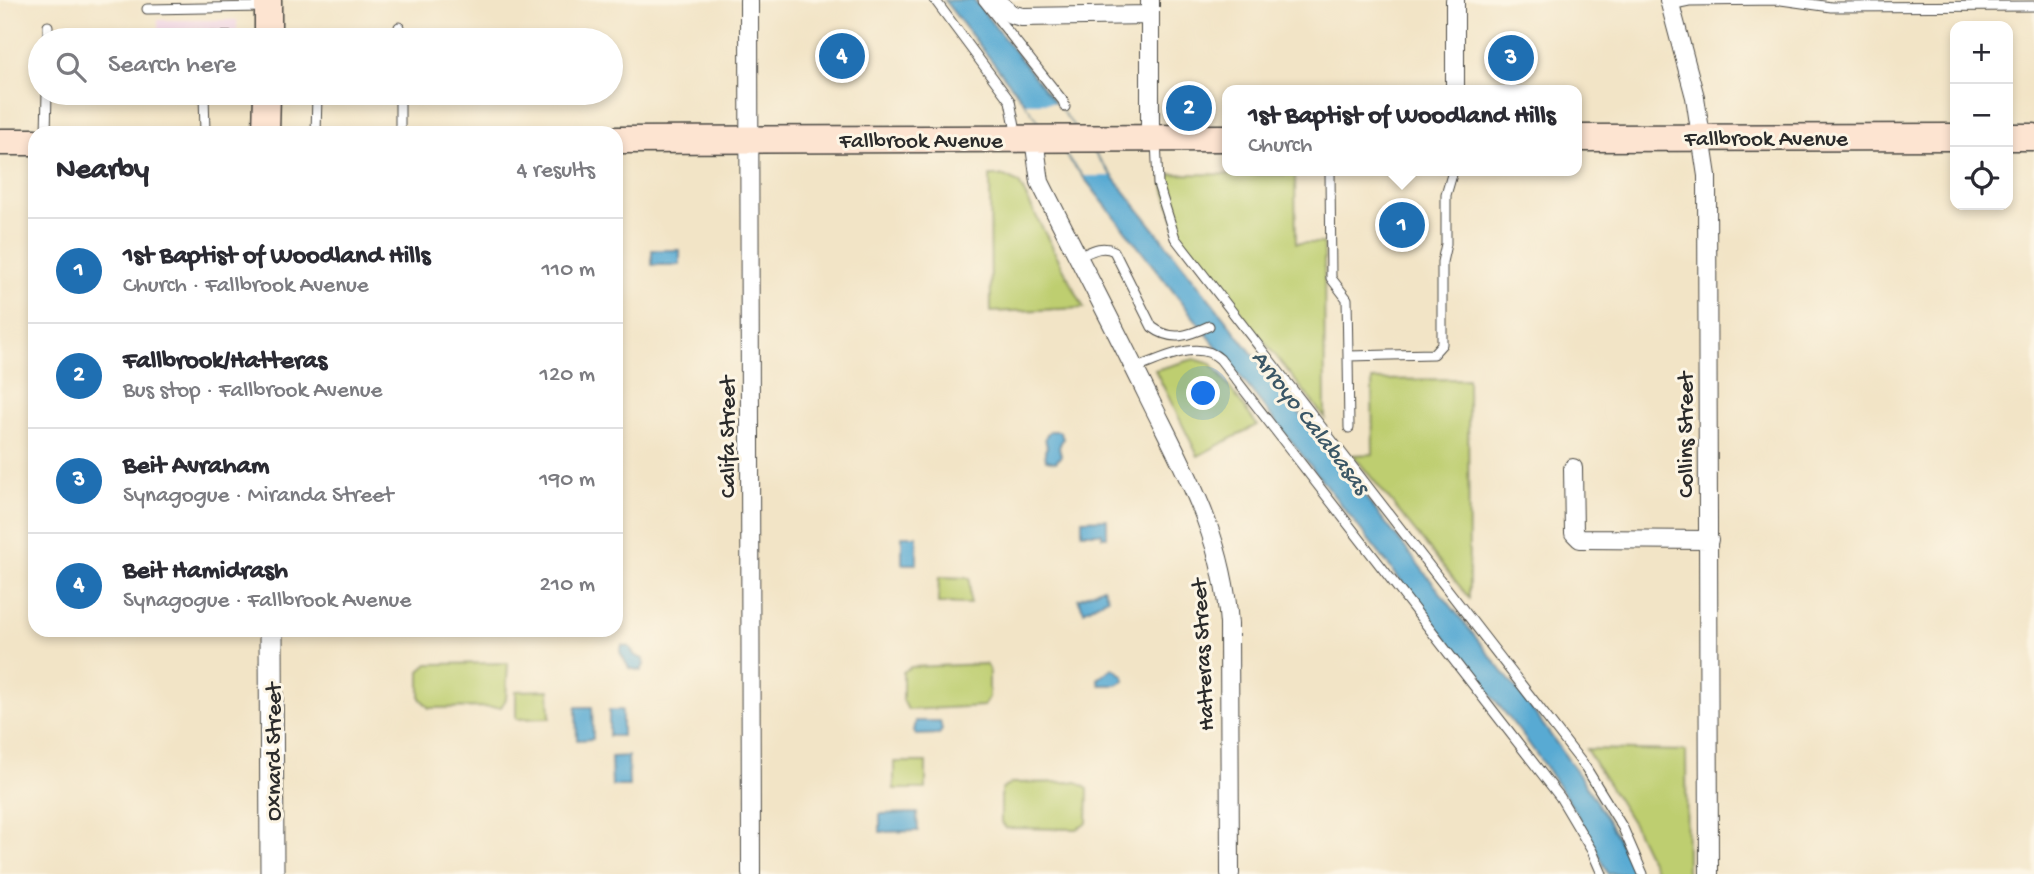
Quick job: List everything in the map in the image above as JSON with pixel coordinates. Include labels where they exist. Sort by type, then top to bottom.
[{"type":"main road","points":[[268,3],[269,28]]},
{"type":"main road","points":[[266,126],[267,105]]},
{"type":"main road","name":"Fallbrook Avenue","points":[[1582,138],[1950,137]]},
{"type":"main road","points":[[2013,137],[2034,137]]},
{"type":"main road","name":"Fallbrook Avenue","points":[[623,140],[1222,138]]},
{"type":"main road","points":[[0,142],[28,142]]},
{"type":"street","name":"Califa Street","points":[[749,0],[751,874]]},
{"type":"street","points":[[995,0],[1011,14],[1022,17],[1150,7],[1153,139]]},
{"type":"street","points":[[1455,0],[1455,85]]},
{"type":"street","name":"Collins Street","points":[[1670,2],[1695,97],[1707,176],[1709,874]]},
{"type":"street","name":"Hatteras Street","points":[[1035,139],[1040,183],[1202,505],[1221,566],[1227,595],[1231,757],[1230,874]]},
{"type":"street","points":[[1573,468],[1574,533],[1580,539],[1709,540]]},
{"type":"street","name":"Oxnard Street","points":[[271,637],[272,874]]},
{"type":"lane","points":[[935,0],[1035,139]]},
{"type":"lane","points":[[983,0],[1065,107]]},
{"type":"lane","points":[[1670,2],[1782,0],[1831,7],[2034,6]]},
{"type":"lane","points":[[147,9],[268,3]]},
{"type":"lane","points":[[46,126],[47,105]]},
{"type":"lane","points":[[204,105],[205,126]]},
{"type":"lane","points":[[316,126],[317,105]]},
{"type":"lane","points":[[400,105],[400,126]]},
{"type":"lane","points":[[1153,139],[1158,184],[1175,238],[1587,768],[1623,828],[1643,874]]},
{"type":"lane","points":[[1330,176],[1331,278],[1347,299],[1349,428]]},
{"type":"lane","points":[[1348,356],[1433,354],[1442,344],[1442,262],[1446,244],[1446,195],[1452,176]]},
{"type":"lane","points":[[1078,257],[1101,247],[1114,251],[1152,327],[1162,334],[1175,337],[1209,326]]},
{"type":"lane","points":[[1134,369],[1191,351],[1208,351],[1220,359],[1560,797],[1592,851],[1602,874]]},
{"type":"shaded area","points":[[158,20],[237,20],[237,28],[158,28]]},
{"type":"green space","points":[[1172,174],[1295,176],[1296,243],[1324,243],[1325,418],[1179,234],[1163,177]]},
{"type":"green space","points":[[990,176],[1004,176],[1019,183],[1084,308],[991,312]]},
{"type":"green space","points":[[1194,359],[1212,364],[1257,425],[1198,456],[1155,370]]},
{"type":"green space","points":[[1468,379],[1469,598],[1353,455],[1373,454],[1372,380]]},
{"type":"green space","points":[[939,577],[970,578],[970,604],[938,603]]},
{"type":"green space","points":[[508,663],[506,699],[501,707],[429,708],[420,698],[420,671],[428,664]]},
{"type":"green space","points":[[985,664],[989,669],[989,697],[984,706],[908,710],[903,700],[903,672],[911,667]]},
{"type":"green space","points":[[549,690],[550,718],[516,719],[516,691]]},
{"type":"green space","points":[[1586,749],[1686,751],[1687,874],[1657,874],[1633,824]]},
{"type":"green space","points":[[894,762],[926,762],[926,789],[894,789]]},
{"type":"green space","points":[[1077,782],[1088,789],[1087,823],[1077,829],[1006,828],[1001,822],[1001,790],[1011,783]]},
{"type":"water","points":[[944,0],[974,0],[1525,700],[1599,806],[1635,874],[1608,874],[1571,806],[1527,741]]},
{"type":"water","points":[[652,250],[680,250],[680,265],[652,265]]},
{"type":"water","points":[[1050,431],[1059,431],[1063,438],[1059,447],[1061,456],[1056,462],[1046,460],[1046,438]]},
{"type":"water","points":[[1107,519],[1107,537],[1102,537],[1102,533],[1082,533],[1082,520]]},
{"type":"water","points":[[902,536],[917,536],[917,564],[902,564]]},
{"type":"water","points":[[1103,587],[1108,598],[1084,611],[1078,599]]},
{"type":"water","points":[[622,645],[630,647],[634,655],[643,659],[641,671],[629,668],[620,652]]},
{"type":"water","points":[[1113,668],[1124,676],[1124,681],[1117,685],[1100,685],[1098,679]]},
{"type":"water","points":[[576,707],[592,707],[593,739],[577,740]]},
{"type":"water","points":[[609,710],[622,710],[622,736],[609,736]]},
{"type":"water","points":[[916,721],[940,721],[942,730],[939,734],[916,735]]},
{"type":"water","points":[[628,756],[629,786],[612,786],[611,757]]},
{"type":"water","points":[[917,813],[918,831],[880,832],[880,814]]},
{"type":"pier","points":[[1025,103],[1055,103],[1111,176],[1084,176]]},
{"type":"place","name":"Beit Hamidrash","points":[[842,56]]},
{"type":"place","name":"Beit Avraham","points":[[1511,58]]},
{"type":"place","name":"Fallbrook/Hatteras","points":[[1189,108]]},
{"type":"place","name":"1st Baptist of Woodland Hills","points":[[1402,225]]},
{"type":"water label","name":"Arroyo Calabasas","points":[[1312,421]]}]
